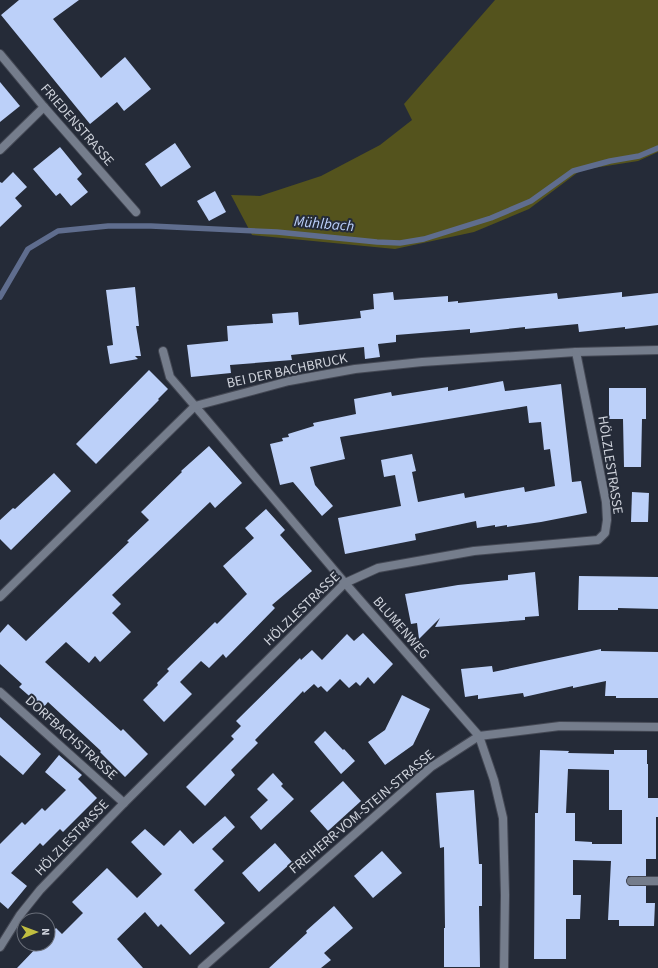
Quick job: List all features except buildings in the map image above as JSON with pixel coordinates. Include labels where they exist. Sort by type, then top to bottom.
[{"type":"street","name":"FRIEDENSTRASSE","points":[[0,54],[44,107],[136,212]]},
{"type":"street","points":[[0,150],[44,107]]},
{"type":"street","name":"BEI DER BACHBRUCK","points":[[0,597],[195,406],[289,381],[355,370],[422,362],[576,352],[658,350]]},
{"type":"street","name":"BLUMENWEG","points":[[163,351],[170,376],[345,583],[478,736],[494,780],[502,818],[504,968]]},
{"type":"street","name":"HÖLZLESTRASSE","points":[[0,948],[7,935],[40,890],[124,803],[345,583],[378,568],[474,551],[598,540],[605,533],[607,520],[606,502],[576,352]]},
{"type":"street","name":"DORFBACHSTRASSE","points":[[0,692],[124,803]]},
{"type":"street","name":"FREIHERR-VOM-STEIN-STRASSE","points":[[202,968],[431,767],[478,736],[560,726],[658,727]]},
{"type":"street","points":[[631,881],[658,881]]},
{"type":"shaded area","points":[[495,0],[658,0],[658,152],[638,161],[581,170],[529,209],[474,232],[395,249],[252,235],[231,195],[260,196],[321,176],[380,145],[412,120],[404,104]]},
{"type":"waterway","name":"Mühlbach","points":[[0,297],[28,249],[58,231],[108,226],[151,226],[277,232],[400,243],[424,239],[491,218],[531,201],[573,171],[610,161],[639,156],[658,148]]}]
